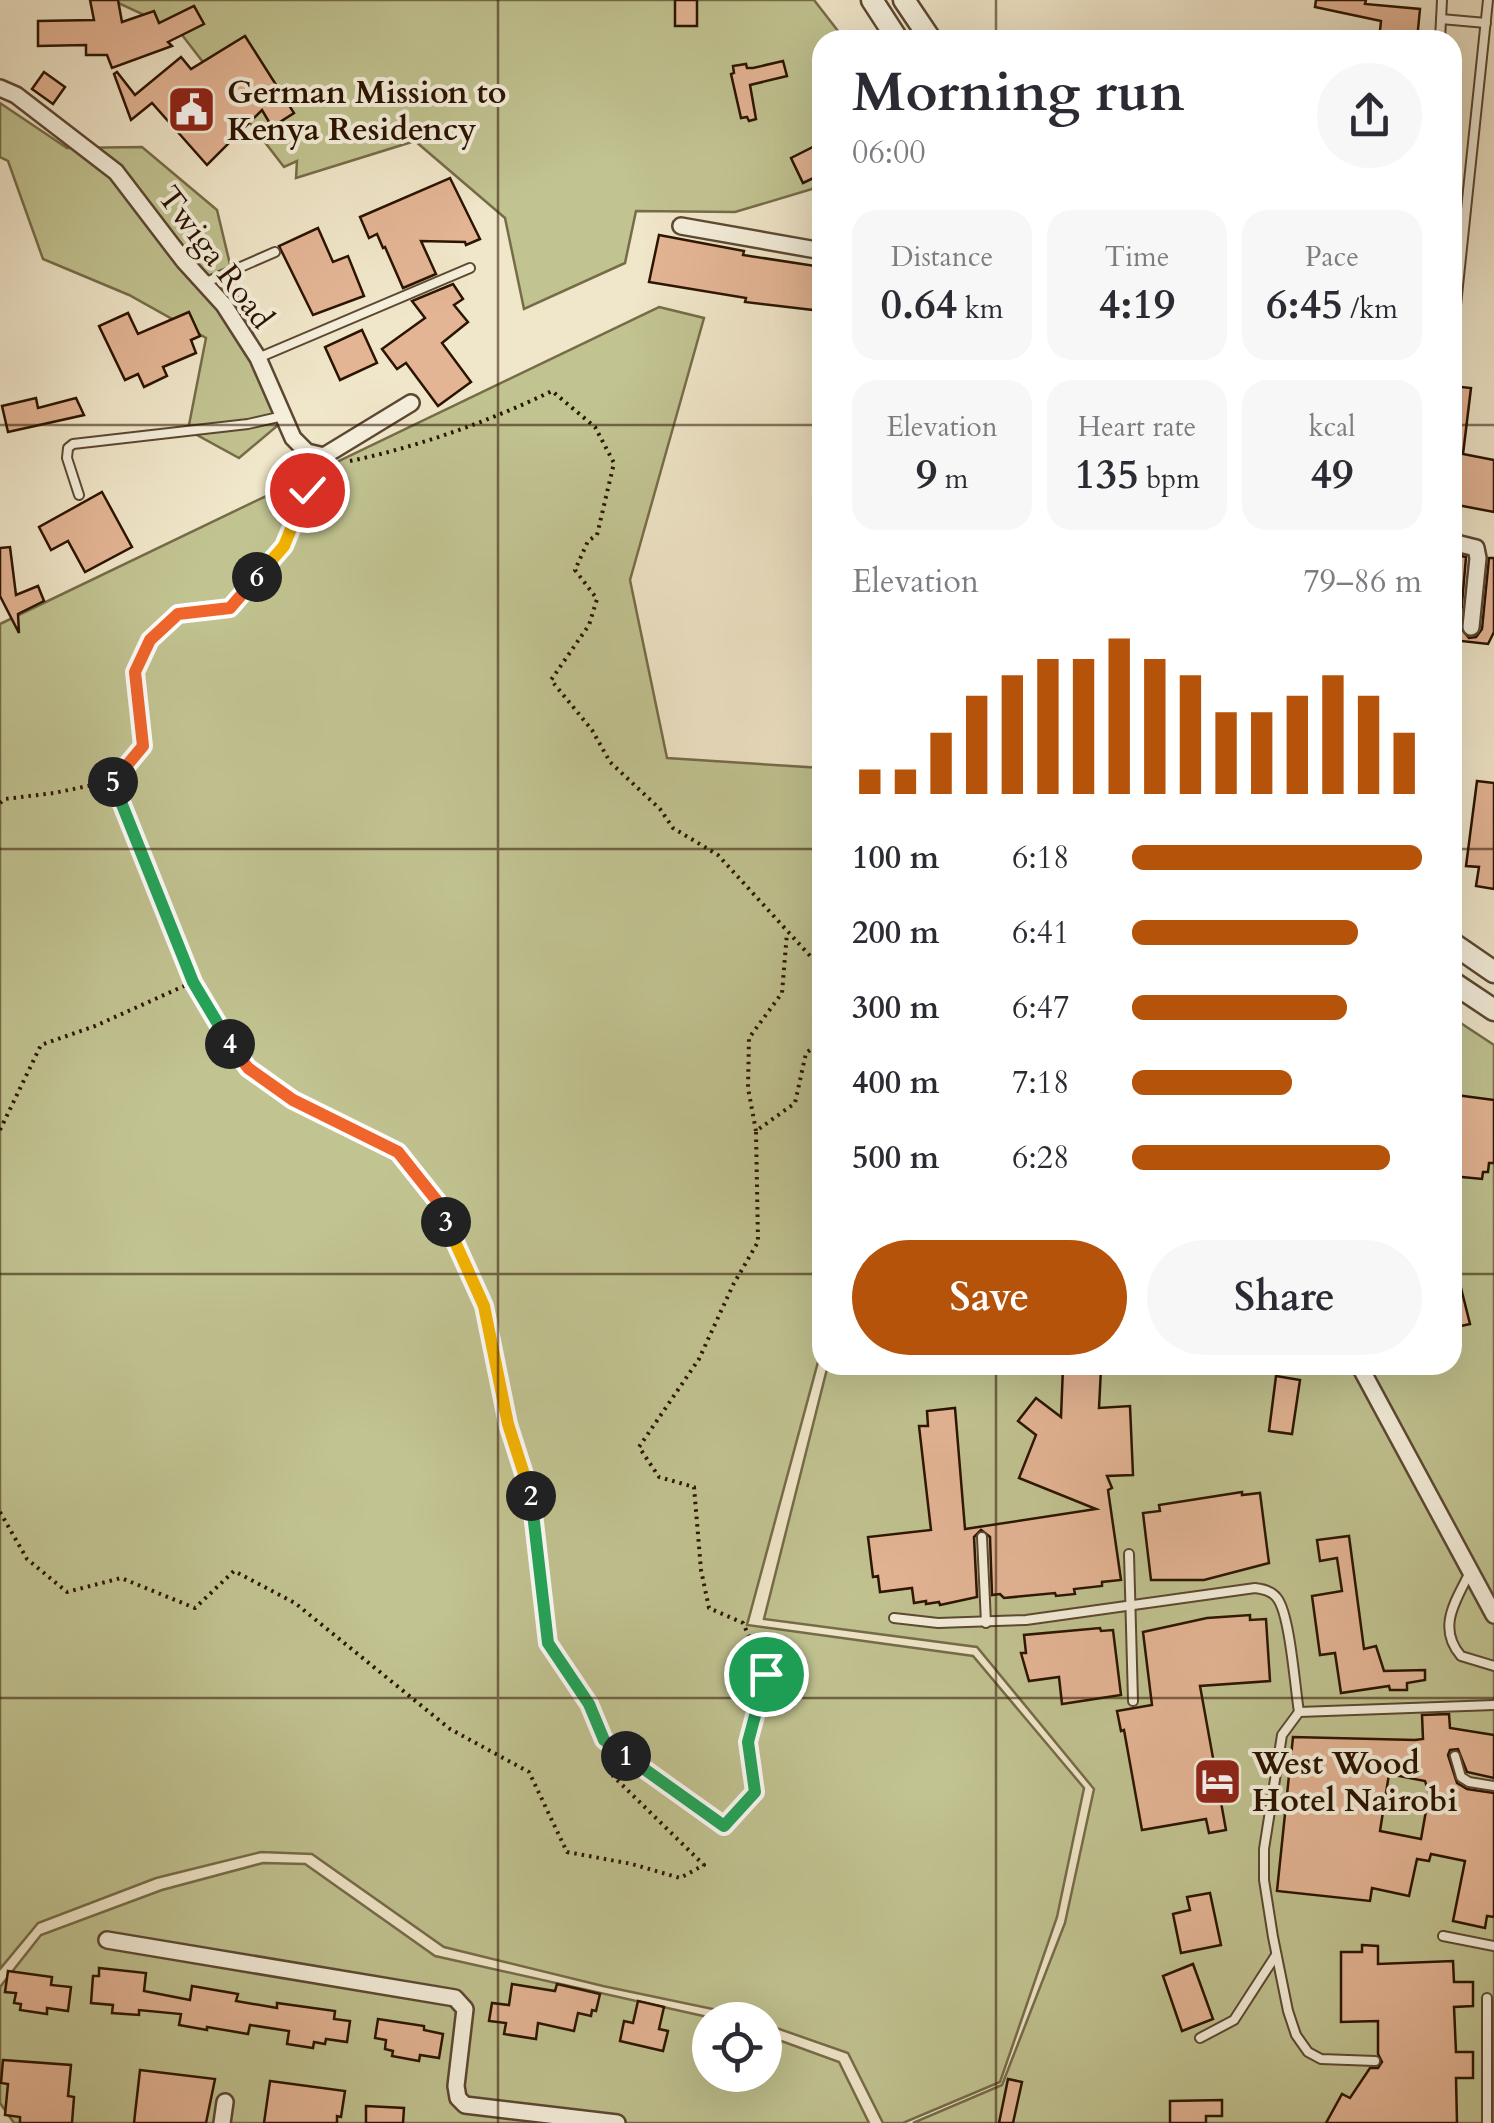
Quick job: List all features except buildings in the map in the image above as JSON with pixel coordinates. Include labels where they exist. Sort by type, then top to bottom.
[{"type":"street","points":[[872,0],[892,30]]},
{"type":"street","points":[[904,0],[924,30]]},
{"type":"street","name":"Twiga Road","points":[[0,88],[16,95],[116,172],[224,306],[258,358],[293,438],[307,452],[324,456],[411,403]]},
{"type":"street","points":[[681,226],[812,249]]},
{"type":"street","points":[[1462,544],[1476,548],[1478,558],[1471,627]]},
{"type":"street","points":[[1462,949],[1494,972]]},
{"type":"street","points":[[1462,989],[1494,1010]]},
{"type":"street","points":[[1364,1375],[1494,1615]]},
{"type":"street","points":[[108,1940],[455,1998],[465,2009],[456,2086],[464,2105],[616,2123]]},
{"type":"street","points":[[222,2123],[225,2102]]},
{"type":"lane","points":[[1440,30],[1442,0]]},
{"type":"lane","points":[[1462,249],[1488,0]]},
{"type":"lane","points":[[1441,19],[1486,23]]},
{"type":"lane","points":[[204,283],[275,252]]},
{"type":"lane","points":[[258,358],[470,268]]},
{"type":"lane","points":[[79,495],[67,458],[68,448],[73,444],[248,424],[283,416]]},
{"type":"lane","points":[[982,1536],[986,1623]]},
{"type":"lane","points":[[1129,1554],[1133,1701]]},
{"type":"lane","points":[[1470,1572],[1452,1611],[1448,1636],[1460,1656],[1494,1666]]},
{"type":"lane","points":[[894,1618],[986,1623],[1255,1588],[1276,1596],[1284,1614],[1299,1712],[1282,1734],[1264,1848],[1264,1880],[1276,1955],[1288,2011],[1296,2035],[1308,2052],[1321,2059],[1375,2061]]},
{"type":"lane","points":[[1299,1712],[1494,1704]]},
{"type":"lane","points":[[1456,1756],[1461,1777],[1494,1786]]},
{"type":"lane","points":[[1443,1936],[1494,1946]]},
{"type":"lane","points":[[1200,2038],[1234,2020],[1276,1955]]},
{"type":"lane","points":[[1487,1998],[1487,2123]]},
{"type":"path","points":[[342,462],[393,452],[501,416],[552,391],[595,428],[614,463],[596,535],[588,541],[574,570],[597,599],[590,625],[551,680],[592,730],[610,762],[660,809],[673,828],[718,855],[812,958]]},
{"type":"path","points":[[0,803],[4,799],[112,781],[143,746],[135,672],[150,640],[178,614],[230,608],[284,546],[307,490],[330,471]]},
{"type":"path","points":[[112,781],[193,982],[248,1068],[293,1100],[398,1152],[437,1201],[484,1306],[508,1424],[530,1487],[548,1643],[589,1704],[604,1740],[724,1826],[755,1792],[748,1742],[766,1674],[743,1622],[709,1608],[701,1570],[694,1487],[659,1477],[639,1447],[699,1359],[758,1242],[756,1131],[748,1088],[749,1038],[782,993],[788,932]]},
{"type":"path","points":[[0,1130],[41,1045],[95,1026],[193,982]]},
{"type":"path","points":[[756,1131],[795,1103],[806,1053],[812,1048]]},
{"type":"path","points":[[0,1512],[27,1559],[67,1592],[120,1578],[195,1608],[234,1571],[295,1603],[450,1729],[529,1772],[567,1852],[680,1878],[704,1864],[614,1776],[616,1749]]},
{"type":"green space","points":[[112,0],[814,0],[837,30],[812,30],[812,189],[735,212],[636,211],[625,263],[524,309],[505,218],[415,141],[296,178],[297,161],[284,167],[179,31]]},
{"type":"green space","points":[[0,103],[67,148],[142,147],[217,210],[239,302],[289,416],[239,458],[188,430],[206,338],[129,295],[43,259],[8,161],[0,157]]},
{"type":"green space","points":[[659,307],[704,318],[630,580],[667,758],[812,767],[814,1375],[747,1625],[973,1656],[1084,1788],[1057,1917],[1000,2082],[903,2123],[883,2123],[848,2053],[782,2030],[782,2002],[692,2005],[444,1947],[312,1854],[261,1852],[156,1878],[38,1923],[0,1969],[0,624]]},
{"type":"green space","points":[[1462,1024],[1494,1045],[1494,2123],[913,2123],[1002,2085],[1065,1923],[1094,1789],[977,1647],[764,1619],[825,1375],[1462,1375]]},
{"type":"green space","points":[[263,1863],[305,1864],[435,1956],[692,2014],[692,2092],[782,2092],[782,2041],[839,2062],[869,2123],[14,2123],[0,2103],[0,1987],[41,1935],[162,1890]]},
{"type":"place","name":"German Mission to Kenya Residency","points":[[192,110]]},
{"type":"place","name":"West Wood Hotel Nairobi","points":[[1217,1781]]},
{"type":"route","points":[[307,490],[284,546],[230,608],[178,614],[150,640],[135,672],[143,746],[112,781],[193,982],[248,1068],[293,1100],[398,1152],[437,1201],[484,1306],[508,1424],[530,1487],[548,1643],[589,1704],[604,1740],[724,1826],[755,1792],[748,1742],[766,1674]]}]
